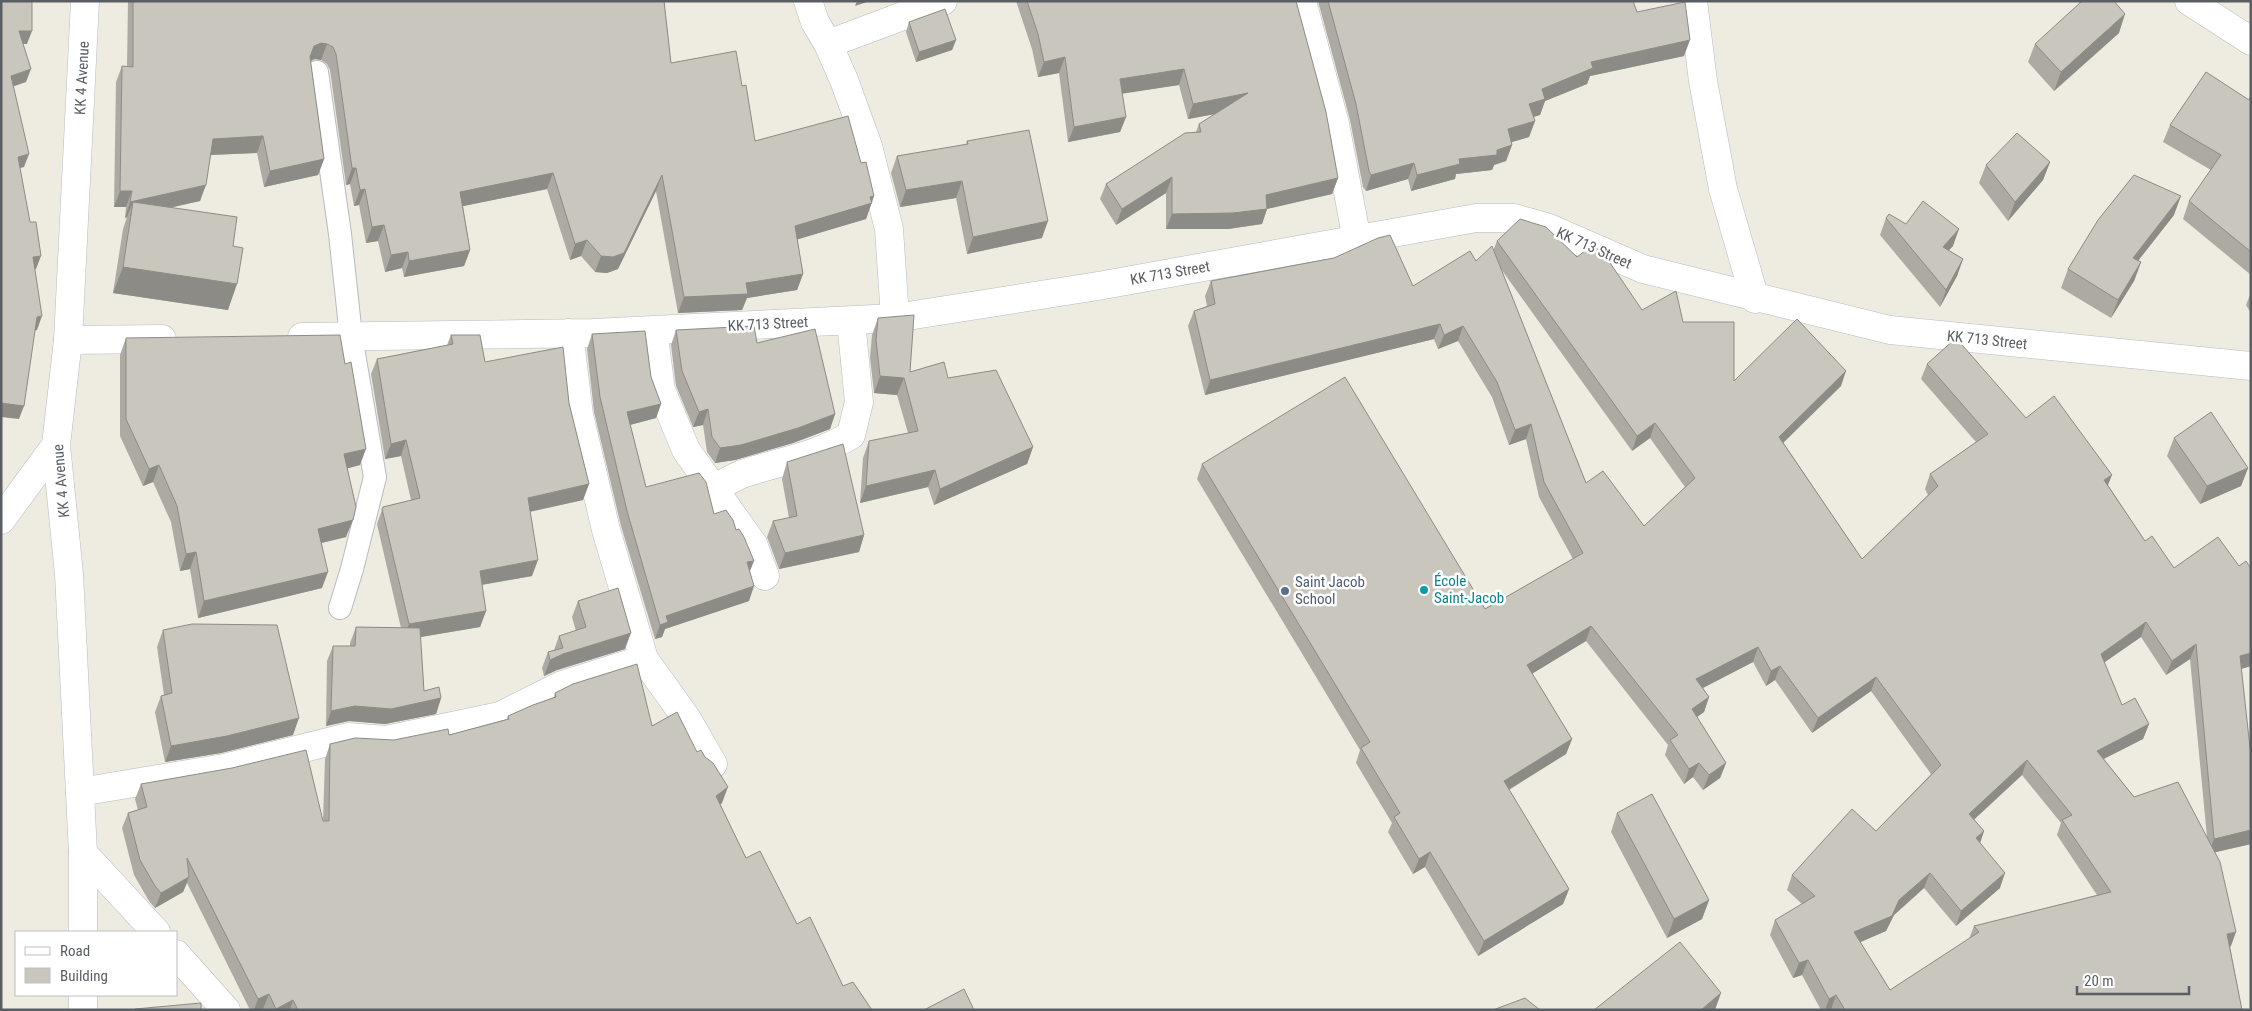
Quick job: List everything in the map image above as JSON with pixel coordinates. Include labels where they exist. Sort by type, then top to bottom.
[{"type":"street","name":"KK 4 Avenue","points":[[83,931],[83,853],[69,574],[56,445],[68,340],[86,1]]},
{"type":"street","points":[[808,1],[815,22],[828,44],[844,80],[868,146],[889,229],[895,318]]},
{"type":"street","points":[[828,44],[943,1]]},
{"type":"street","points":[[1302,1],[1335,124],[1357,240]]},
{"type":"street","points":[[1693,1],[1703,81],[1723,189],[1755,299]]},
{"type":"street","points":[[2189,1],[2251,41]]},
{"type":"street","name":"KK 713 Street","points":[[273,337],[569,333],[895,318],[1098,286],[1476,218],[1514,218],[1549,228],[1643,269],[1755,299],[1890,330],[2251,366]]},
{"type":"street","points":[[714,489],[740,475],[800,458],[830,447],[851,435],[859,402],[851,321]]},
{"type":"street","points":[[653,330],[662,390],[686,450],[752,544],[765,576]]},
{"type":"street","points":[[569,333],[581,424],[606,530],[644,659],[687,719],[713,764]]},
{"type":"street","points":[[68,340],[185,339]]},
{"type":"street","points":[[1,520],[56,445]]},
{"type":"street","points":[[80,792],[224,768],[348,737],[386,740],[500,716],[562,685],[644,659]]},
{"type":"street","points":[[83,853],[155,931]]},
{"type":"street","points":[[178,956],[226,1010]]},
{"type":"street","points":[[82,1010],[83,996]]},
{"type":"lane","points":[[317,72],[340,234],[351,336],[375,477],[352,570],[340,608]]},
{"type":"building","points":[[1,1],[32,1],[32,31],[19,31],[31,69],[11,76],[29,154],[18,157],[30,222],[36,222],[41,256],[33,257],[42,316],[37,317],[24,406],[1,403]]},
{"type":"building","points":[[133,1],[664,1],[671,63],[736,51],[742,86],[746,85],[755,141],[848,116],[861,163],[866,162],[874,196],[870,197],[872,203],[795,226],[803,274],[746,283],[748,294],[684,297],[662,175],[624,253],[613,257],[601,256],[587,240],[575,244],[553,173],[460,192],[470,250],[409,261],[408,252],[391,255],[384,225],[372,227],[365,189],[360,190],[356,168],[352,168],[336,54],[333,47],[321,43],[314,46],[310,57],[324,159],[270,171],[263,136],[213,139],[206,185],[130,202],[132,191],[120,191],[122,66],[133,67]]},
{"type":"building","points":[[1027,1],[1296,1],[1326,112],[1338,178],[1266,195],[1267,209],[1233,213],[1172,214],[1172,177],[1122,209],[1106,184],[1185,133],[1201,132],[1199,124],[1248,93],[1193,104],[1184,69],[1120,79],[1126,117],[1074,127],[1065,57],[1044,62],[1038,34]]},
{"type":"building","points":[[1328,1],[1633,1],[1637,12],[1685,2],[1690,40],[1591,62],[1593,68],[1542,89],[1545,99],[1529,104],[1535,121],[1508,129],[1512,145],[1497,150],[1497,155],[1459,159],[1460,164],[1417,175],[1414,163],[1371,175],[1356,104]]},
{"type":"building","points":[[2082,1],[2114,1],[2125,14],[2061,72],[2035,44]]},
{"type":"building","points":[[945,9],[956,40],[919,52],[909,22]]},
{"type":"building","points":[[2206,72],[2249,100],[2251,95],[2251,252],[2189,201],[2221,155],[2170,125]]},
{"type":"building","points":[[1029,130],[1048,221],[973,237],[962,181],[906,190],[897,156],[968,144],[967,141]]},
{"type":"building","points":[[2017,133],[2050,162],[2015,202],[1986,165]]},
{"type":"building","points":[[2134,175],[2181,196],[2133,258],[2141,262],[2118,300],[2068,269],[2098,220]]},
{"type":"building","points":[[1923,201],[1959,229],[1943,247],[1963,259],[1946,290],[1886,218],[1889,214],[1906,224]]},
{"type":"building","points":[[133,202],[237,217],[233,246],[243,248],[237,284],[123,267]]},
{"type":"building","points":[[1520,219],[1546,227],[1577,257],[1591,246],[1602,251],[1642,310],[1676,291],[1683,322],[1734,322],[1734,381],[1797,319],[1846,371],[1779,437],[1862,559],[1938,486],[1930,474],[1988,434],[1927,364],[1956,338],[2026,418],[2054,396],[2112,475],[2104,480],[2145,541],[2152,536],[2174,568],[2218,537],[2239,566],[2246,561],[2251,569],[2251,653],[2240,656],[2251,757],[2251,830],[2214,839],[2196,644],[2172,661],[2146,622],[2101,654],[2122,705],[2135,698],[2149,724],[2097,751],[2134,797],[2178,782],[2220,862],[2236,932],[2227,934],[2242,1010],[1845,1010],[1836,995],[1829,999],[1808,960],[1799,963],[1775,920],[1815,896],[1792,875],[1852,809],[1876,831],[1941,765],[1876,677],[1818,718],[1780,666],[1771,671],[1758,647],[1696,679],[1709,697],[1692,709],[1726,763],[1709,775],[1699,763],[1689,769],[1670,740],[1678,735],[1591,626],[1527,665],[1572,739],[1504,781],[1569,889],[1484,941],[1430,852],[1419,859],[1394,817],[1400,813],[1361,748],[1370,742],[1202,464],[1345,377],[1485,609],[1583,553],[1544,482],[1531,424],[1515,430],[1497,382],[1463,326],[1444,335],[1440,324],[1210,380],[1194,311],[1215,304],[1211,281],[1334,258],[1378,238],[1390,235],[1413,286],[1470,251],[1476,261],[1492,246],[1586,483],[1603,471],[1644,526],[1695,478],[1655,423],[1637,436],[1497,241]],"holes":[[[2027,760],[2072,815],[2062,820],[2111,892],[1974,926],[1979,932],[1890,990],[1854,932],[1892,916],[1899,900],[1930,873],[1961,911],[2005,873],[1976,838],[1984,831],[1969,814]]]},
{"type":"building","points":[[914,315],[910,372],[944,362],[948,378],[996,370],[1033,447],[940,489],[935,470],[866,486],[869,441],[918,431],[904,378],[880,376],[876,340],[878,318]]},
{"type":"building","points":[[754,326],[757,343],[815,329],[835,414],[798,428],[741,445],[720,448],[712,437],[708,409],[699,412],[682,371],[676,330]]},
{"type":"building","points":[[645,331],[651,377],[661,404],[627,412],[646,487],[699,473],[706,482],[714,514],[726,510],[733,520],[736,530],[739,529],[744,537],[754,561],[747,562],[754,586],[666,616],[668,622],[660,625],[627,511],[600,397],[592,334]]},
{"type":"building","points":[[340,335],[345,364],[351,362],[366,449],[344,454],[356,507],[353,520],[318,529],[328,572],[204,601],[196,552],[186,554],[177,506],[159,465],[149,469],[126,419],[126,338]]},
{"type":"building","points":[[451,335],[480,335],[485,362],[563,347],[569,403],[589,484],[528,498],[538,560],[480,571],[486,611],[409,624],[382,509],[383,507],[420,498],[406,440],[391,444],[377,359],[453,344]]},
{"type":"building","points":[[2211,412],[2248,468],[2207,486],[2174,438]]},
{"type":"building","points":[[843,444],[864,535],[785,553],[773,521],[797,516],[787,462]]},
{"type":"building","points":[[618,588],[631,633],[563,654],[550,660],[548,652],[563,648],[559,636],[586,627],[578,601]]},
{"type":"building","points":[[192,624],[277,625],[299,718],[227,736],[171,746],[161,696],[172,693],[163,630]]},
{"type":"building","points":[[356,627],[420,628],[424,691],[439,687],[441,698],[391,709],[355,706],[331,711],[333,646],[355,646]]},
{"type":"building","points":[[637,664],[652,726],[677,712],[697,752],[701,750],[705,757],[713,763],[728,787],[716,796],[746,858],[760,851],[797,924],[810,917],[843,986],[853,982],[872,1010],[298,1010],[293,1000],[276,1009],[269,994],[258,999],[187,858],[189,877],[161,893],[140,860],[128,813],[147,807],[141,784],[232,768],[306,750],[323,821],[329,821],[330,744],[355,738],[394,740],[448,729],[449,735],[509,719],[508,716],[556,697],[555,693],[573,684]]},
{"type":"building","points":[[1652,794],[1709,900],[1674,919],[1617,813]]},
{"type":"building","points":[[1680,942],[1721,993],[1701,1010],[1594,1010]]},
{"type":"building","points":[[964,989],[974,1010],[924,1010]]},
{"type":"building","points":[[1525,998],[1540,1010],[1493,1010]]},
{"type":"building","points":[[201,1003],[201,1010],[135,1010],[135,1009]]},
{"type":"place","name":"École Saint-Jacob","points":[[1424,590]]},
{"type":"place","name":"Saint Jacob School","points":[[1285,591]]}]
